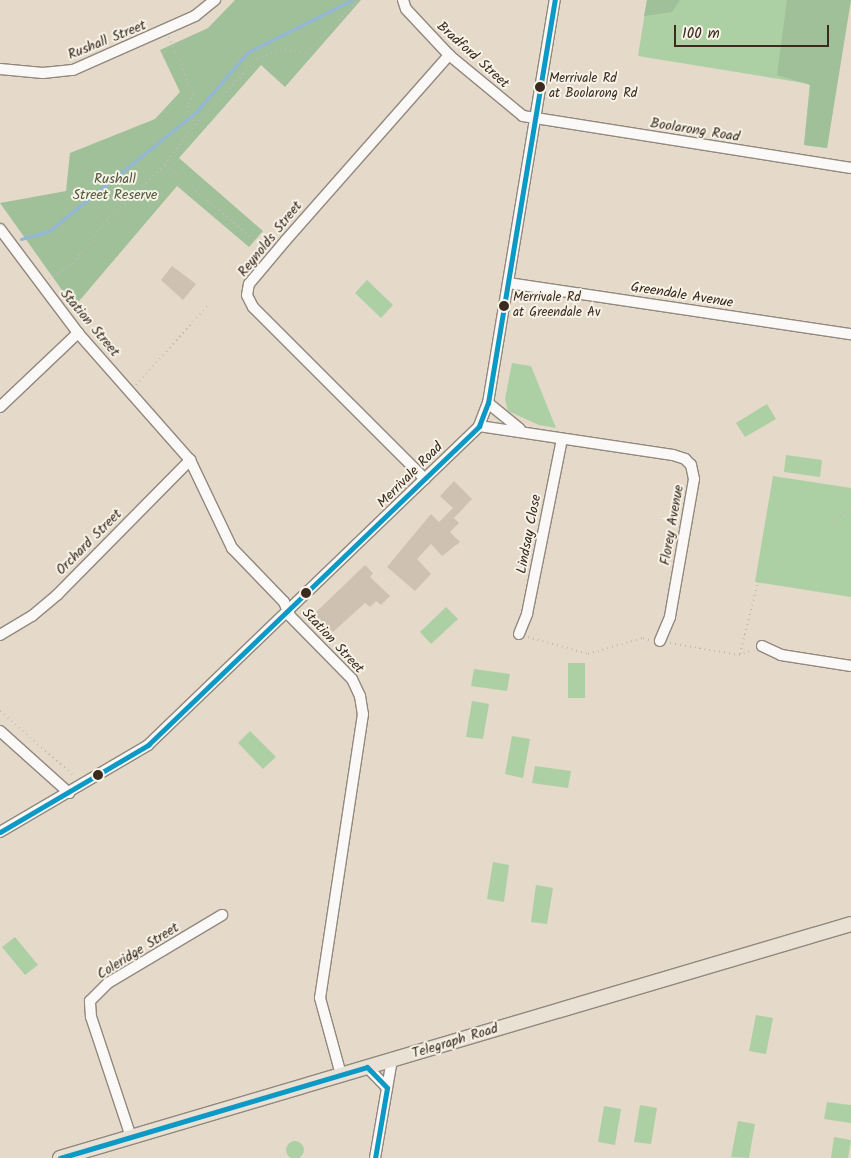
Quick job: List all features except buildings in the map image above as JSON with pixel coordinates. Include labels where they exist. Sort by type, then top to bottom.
[{"type":"main road","name":"Telegraph Road","points":[[60,1158],[851,924]]},
{"type":"street","name":"Rushall Street","points":[[0,68],[43,73],[74,70],[196,16],[215,0]]},
{"type":"street","name":"Bradford Street","points":[[403,0],[406,9],[449,55],[518,114],[536,118]]},
{"type":"street","name":"Merrivale Road","points":[[0,832],[148,745],[287,609],[350,553],[479,426],[488,403],[555,0]]},
{"type":"street","name":"Reynolds Street","points":[[425,479],[248,300],[249,284],[449,55]]},
{"type":"street","name":"Boolarong Road","points":[[536,118],[851,168]]},
{"type":"street","name":"Station Street","points":[[0,229],[78,333],[190,460],[226,539],[287,609],[290,616],[352,679],[362,705],[320,998],[341,1075]]},
{"type":"street","name":"Greendale Avenue","points":[[508,283],[851,334]]},
{"type":"street","points":[[0,407],[78,333]]},
{"type":"street","name":"Florey Avenue","points":[[488,403],[498,414],[523,431]]},
{"type":"street","name":"Florey Avenue","points":[[479,426],[523,431],[562,439],[673,455],[685,459],[691,465],[694,478],[670,617],[660,641]]},
{"type":"street","name":"Lindsay Close","points":[[520,634],[527,614],[562,439]]},
{"type":"street","name":"Orchard Street","points":[[0,635],[32,616],[57,595],[190,460]]},
{"type":"street","points":[[762,646],[781,655],[851,666]]},
{"type":"street","points":[[0,731],[69,793]]},
{"type":"street","name":"Coleridge Street","points":[[131,1137],[91,1017],[90,1001],[108,983],[222,915]]},
{"type":"street","points":[[375,1158],[392,1060]]},
{"type":"street","points":[[367,1067],[388,1088]]},
{"type":"path","points":[[41,285],[73,264],[110,218],[165,165],[195,125],[257,59],[280,49],[307,53],[358,0]]},
{"type":"path","points":[[166,30],[193,94],[188,106],[195,125]]},
{"type":"path","points":[[165,165],[273,255]]},
{"type":"path","points":[[130,391],[210,303]]},
{"type":"path","points":[[740,655],[758,582],[851,508]]},
{"type":"path","points":[[520,634],[588,654],[643,638],[740,655],[762,646]]},
{"type":"path","points":[[0,711],[72,774]]},
{"type":"green space","name":"Rushall Street Reserve","points":[[235,0],[361,0],[285,87],[261,65],[179,158],[263,231],[249,247],[177,186],[74,307],[0,203],[66,191],[70,153],[155,119],[180,92],[160,50],[208,28]]},
{"type":"green space","points":[[647,0],[850,0],[827,148],[804,145],[810,84],[638,56]]},
{"type":"green space","points":[[647,0],[680,0],[672,12],[644,16]]},
{"type":"green space","points":[[787,0],[851,0],[827,148],[804,145],[810,85],[777,75]]},
{"type":"green space","points":[[367,280],[393,305],[381,318],[355,293]]},
{"type":"green space","points":[[512,363],[531,366],[556,428],[539,425],[508,411],[505,399]]},
{"type":"green space","points":[[767,404],[776,419],[745,437],[736,423]]},
{"type":"green space","points":[[786,455],[822,460],[820,477],[784,472]]},
{"type":"green space","points":[[773,476],[851,488],[851,597],[755,582]]},
{"type":"green space","points":[[446,607],[458,619],[431,644],[420,632]]},
{"type":"green space","points":[[568,663],[585,663],[585,698],[568,698]]},
{"type":"green space","points":[[474,669],[510,674],[507,691],[471,686]]},
{"type":"green space","points":[[472,701],[489,704],[483,739],[466,737]]},
{"type":"green space","points":[[250,731],[276,757],[263,769],[238,743]]},
{"type":"green space","points":[[512,736],[530,739],[523,778],[505,774]]},
{"type":"green space","points":[[535,766],[571,771],[568,788],[532,783]]},
{"type":"green space","points":[[493,862],[509,865],[504,902],[487,899]]},
{"type":"green space","points":[[536,885],[553,888],[547,924],[531,922]]},
{"type":"green space","points":[[15,937],[38,965],[25,975],[2,947]]},
{"type":"green space","points":[[756,1015],[773,1018],[766,1054],[749,1051]]},
{"type":"green space","points":[[827,1102],[851,1105],[851,1123],[824,1119]]},
{"type":"green space","points":[[640,1105],[657,1108],[651,1144],[634,1142]]},
{"type":"green space","points":[[604,1106],[621,1109],[615,1145],[598,1142]]},
{"type":"green space","points":[[738,1121],[755,1124],[749,1158],[731,1157]]},
{"type":"green space","points":[[834,1137],[851,1140],[848,1158],[831,1158]]},
{"type":"green space","points":[[295,1141],[303,1146],[304,1150],[299,1158],[295,1159],[287,1154],[286,1150],[291,1142]]},
{"type":"waterway","points":[[21,239],[49,231],[196,112],[248,52],[352,0]]},
{"type":"transit line","points":[[0,832],[148,745],[479,426],[488,403],[555,0]]},
{"type":"transit line","points":[[60,1158],[367,1067],[387,1088],[375,1158]]},
{"type":"place","name":"Merrivale Rd at Boolarong Rd","points":[[540,87]]},
{"type":"place","name":"Merrivale Rd at Greendale Av","points":[[504,306]]}]
